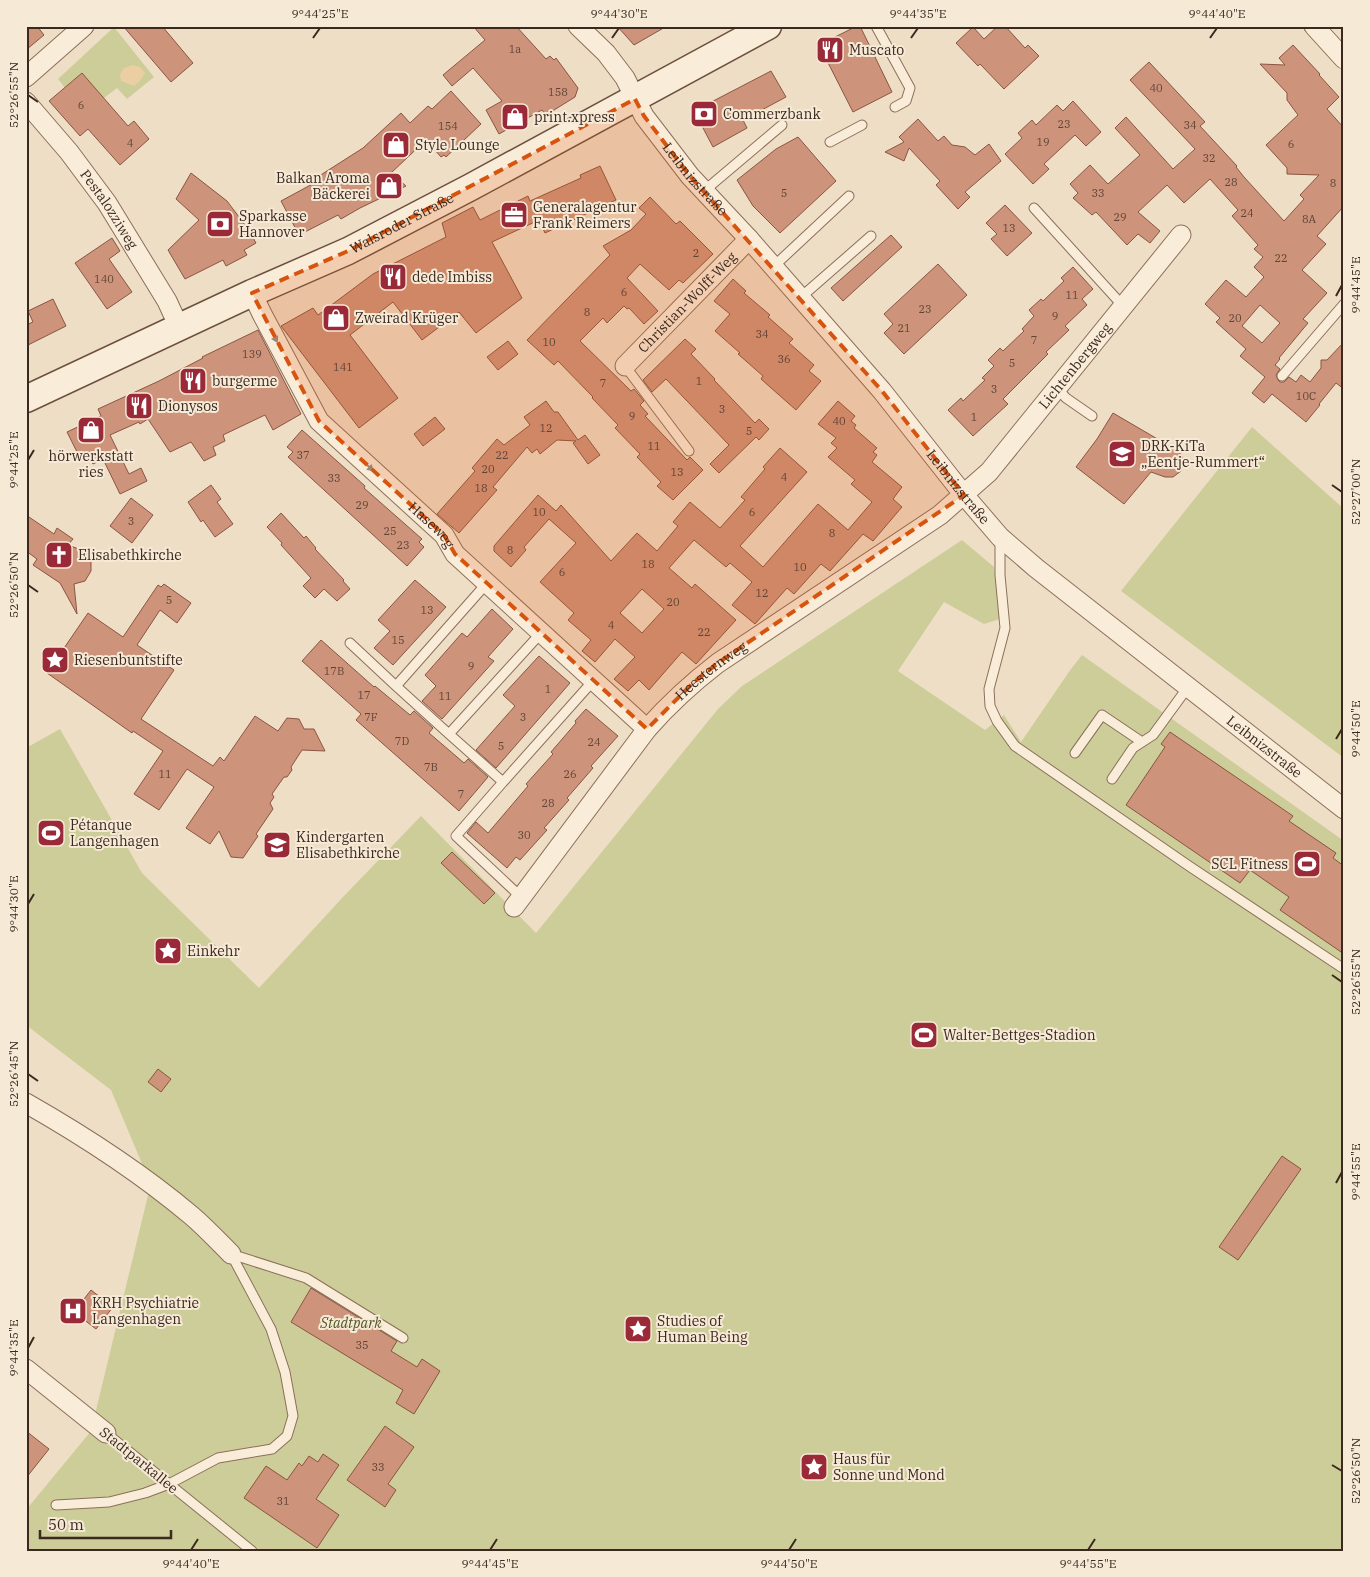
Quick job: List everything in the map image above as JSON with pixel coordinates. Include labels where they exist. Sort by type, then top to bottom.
[{"type":"street","points":[[26,77],[84,26]]},
{"type":"street","name":"Leibnizstraße","points":[[578,26],[606,53],[625,78],[644,116],[704,190],[882,391],[1000,538],[1344,809]]},
{"type":"street","name":"Walsroder Straße","points":[[26,399],[252,293],[348,251],[471,187],[768,26]]},
{"type":"street","points":[[1314,26],[1344,59]]},
{"type":"street","name":"Pestalozziweg","points":[[26,102],[69,152],[107,204],[167,301],[179,327]]},
{"type":"street","name":"Lichtenbergweg","points":[[964,495],[989,472],[1181,235]]},
{"type":"street","name":"Christian-Wolff-Weg","points":[[625,366],[749,239]]},
{"type":"street","name":"Haseweg","points":[[252,293],[319,421],[444,535],[455,554],[647,729]]},
{"type":"street","name":"Heesternweg","points":[[517,902],[647,729],[666,707],[692,683],[718,663],[940,515],[964,495]]},
{"type":"street","points":[[26,1103],[104,1150],[152,1185],[193,1217],[231,1254]]},
{"type":"street","name":"Stadtparkallee","points":[[26,1368],[106,1433]]},
{"type":"lane","points":[[876,26],[910,88],[906,101],[895,107]]},
{"type":"lane","points":[[830,142],[862,125]]},
{"type":"lane","points":[[704,190],[782,126]]},
{"type":"lane","points":[[773,267],[849,196]]},
{"type":"lane","points":[[1034,208],[1123,306]]},
{"type":"lane","points":[[800,298],[870,236]]},
{"type":"lane","points":[[1282,376],[1344,304]]},
{"type":"lane","points":[[625,366],[689,451]]},
{"type":"lane","points":[[1057,388],[1066,398],[1092,416]]},
{"type":"lane","points":[[1000,538],[1000,575],[1005,628],[989,690],[990,706],[997,721],[1014,746],[1181,861],[1344,969]]},
{"type":"lane","points":[[396,686],[487,582]]},
{"type":"lane","points":[[449,734],[541,633]]},
{"type":"lane","points":[[350,643],[503,782]]},
{"type":"lane","points":[[517,902],[456,836],[593,681]]},
{"type":"lane","points":[[1112,779],[1133,748],[1153,735],[1188,687]]},
{"type":"lane","points":[[1075,753],[1102,715],[1142,742]]},
{"type":"lane","points":[[231,1254],[306,1278],[403,1338]]},
{"type":"lane","points":[[56,1505],[109,1502],[145,1492],[169,1484],[218,1458],[272,1449],[287,1436],[293,1416],[285,1372],[271,1329],[231,1254]]},
{"type":"lane","name":"Stadtparkallee","points":[[106,1433],[252,1551]]},
{"type":"highlighted area","points":[[635,99],[644,116],[690,176],[882,391],[964,495],[718,663],[693,683],[647,729],[455,554],[444,535],[319,421],[252,293],[348,251]]},
{"type":"green space","points":[[114,27],[154,77],[127,99],[117,88],[104,98],[82,73],[65,88],[58,79]]},
{"type":"green space","points":[[1252,427],[1344,509],[1344,758],[1121,591]]},
{"type":"green space","name":"Stadtpark","points":[[962,540],[994,567],[1000,619],[984,624],[944,602],[898,671],[985,730],[1004,715],[1021,742],[1082,655],[1344,841],[1344,1551],[26,1551],[26,1510],[91,1431],[151,1185],[111,1090],[26,1025],[26,748],[60,729],[142,873],[259,988],[421,816],[536,933],[718,709],[742,686]]},
{"type":"sand","points":[[133,65],[140,67],[145,73],[134,86],[121,81],[120,75],[124,68]]},
{"type":"building","points":[[26,26],[37,26],[44,35],[26,50]]},
{"type":"building","points":[[123,26],[162,26],[193,63],[171,82]]},
{"type":"building","points":[[473,26],[516,26],[546,59],[550,56],[554,60],[556,58],[578,88],[575,97],[546,115],[542,110],[499,134],[486,110],[502,101],[473,68],[452,86],[443,75],[485,40]]},
{"type":"building","points":[[617,26],[667,26],[634,45]]},
{"type":"building","points":[[860,26],[892,92],[853,112],[819,45]]},
{"type":"building","points":[[998,26],[1005,26],[1025,48],[1028,45],[1039,56],[1004,89],[956,43],[973,27],[984,39]]},
{"type":"building","points":[[1293,45],[1320,74],[1339,97],[1327,109],[1344,128],[1344,206],[1317,236],[1326,244],[1302,270],[1327,293],[1303,319],[1308,323],[1275,365],[1280,369],[1276,375],[1280,382],[1284,382],[1289,377],[1296,382],[1301,375],[1310,382],[1321,368],[1321,360],[1327,360],[1344,342],[1344,389],[1336,383],[1306,422],[1272,394],[1264,403],[1252,393],[1265,377],[1240,356],[1246,349],[1216,322],[1220,318],[1205,304],[1226,280],[1246,297],[1264,277],[1254,267],[1263,257],[1254,249],[1258,245],[1232,216],[1238,210],[1210,179],[1184,203],[1167,185],[1138,212],[1160,231],[1150,243],[1138,234],[1127,245],[1096,212],[1092,215],[1073,198],[1078,193],[1070,184],[1090,165],[1108,184],[1140,155],[1115,128],[1126,117],[1173,169],[1195,149],[1130,80],[1149,62],[1205,122],[1200,126],[1284,221],[1304,199],[1300,195],[1319,175],[1287,174],[1287,168],[1266,145],[1298,115],[1287,100],[1287,93],[1260,64],[1285,65],[1279,58]],"holes":[[[1260,305],[1280,323],[1262,343],[1242,326]]]},
{"type":"building","points":[[771,71],[786,97],[743,120],[747,128],[713,147],[694,111]]},
{"type":"building","points":[[82,73],[128,126],[134,121],[149,139],[120,165],[88,129],[80,136],[49,101]]},
{"type":"building","points":[[451,91],[481,124],[446,157],[444,155],[441,157],[426,140],[391,173],[406,186],[341,219],[338,215],[299,235],[281,201],[318,181],[316,178],[363,148],[401,113],[410,123],[428,106],[432,109]]},
{"type":"building","points":[[1073,101],[1101,132],[1086,146],[1075,135],[1044,164],[1049,169],[1033,184],[1005,154],[1022,138],[1018,133],[1032,120],[1036,125],[1057,105],[1063,111]]},
{"type":"building","points":[[918,119],[938,141],[944,136],[952,145],[965,147],[975,155],[989,144],[1001,161],[965,192],[970,197],[958,209],[936,185],[940,181],[909,148],[904,161],[885,152],[904,142],[899,137]]},
{"type":"building","points":[[798,137],[836,181],[780,233],[753,206],[737,180],[776,149]]},
{"type":"building","points":[[600,166],[616,200],[545,233],[539,220],[492,242],[522,298],[476,333],[459,312],[422,340],[393,302],[350,335],[398,398],[359,428],[281,326],[313,308],[318,315],[373,274],[446,237],[442,223],[473,207],[480,220],[528,196],[530,201],[581,178],[580,175]]},
{"type":"building","name":"Sparkasse Hannover","points":[[191,173],[227,201],[256,243],[244,250],[247,255],[226,266],[223,260],[185,279],[168,250],[199,220],[176,199]]},
{"type":"building","points":[[650,197],[676,224],[680,221],[713,254],[683,283],[679,280],[669,290],[640,264],[627,278],[658,311],[644,324],[629,308],[627,309],[624,306],[607,323],[603,318],[580,341],[631,391],[634,389],[644,401],[640,405],[648,414],[645,416],[687,460],[690,457],[703,470],[673,500],[657,486],[661,482],[637,457],[640,454],[615,428],[618,425],[593,397],[558,361],[554,365],[527,340],[610,255],[603,246],[631,230],[646,214],[639,208]]},
{"type":"building","points":[[1005,205],[1032,233],[1007,256],[991,239],[997,234],[986,223]]},
{"type":"building","points":[[891,235],[902,247],[843,301],[831,288]]},
{"type":"building","points":[[112,238],[120,251],[109,259],[132,292],[107,309],[75,263]]},
{"type":"building","points":[[938,264],[967,295],[904,354],[884,333],[893,324],[884,314]]},
{"type":"building","points":[[1073,267],[1093,289],[1082,299],[1087,305],[1065,326],[1069,330],[1046,352],[1048,354],[1003,399],[1008,404],[973,436],[948,410],[961,398],[963,401],[985,380],[982,378],[994,366],[988,360],[1000,348],[1003,351],[1024,331],[1022,329],[1034,316],[1029,310],[1041,299],[1043,301],[1064,281],[1061,278]]},
{"type":"building","points":[[733,279],[746,291],[744,293],[770,315],[768,317],[793,339],[789,343],[814,365],[809,371],[821,381],[796,410],[761,379],[763,376],[715,331],[730,314],[714,301]]},
{"type":"building","points":[[53,299],[66,326],[26,346],[26,325],[33,322],[28,311]]},
{"type":"building","points":[[258,330],[301,414],[273,430],[265,415],[223,435],[225,441],[213,447],[216,455],[204,461],[191,442],[170,452],[148,419],[140,424],[139,422],[110,435],[129,474],[141,468],[147,481],[120,494],[103,459],[93,464],[88,455],[80,458],[67,432],[101,416],[98,409],[159,381],[202,357]]},
{"type":"building","points":[[685,339],[696,349],[691,354],[714,380],[755,423],[759,419],[769,429],[759,440],[756,437],[719,473],[710,464],[729,445],[666,379],[652,392],[643,380]]},
{"type":"building","points":[[508,341],[518,354],[498,370],[487,357]]},
{"type":"building","points":[[546,401],[554,412],[558,412],[578,440],[585,435],[600,455],[588,464],[573,443],[576,441],[557,440],[540,454],[537,449],[532,453],[527,447],[493,487],[497,490],[459,533],[437,514],[475,471],[472,468],[497,439],[504,445],[530,425],[524,417]]},
{"type":"building","points":[[838,401],[855,416],[851,421],[856,425],[854,428],[877,448],[873,452],[877,455],[872,462],[902,487],[893,499],[902,507],[873,541],[863,534],[830,571],[821,564],[794,594],[787,588],[755,624],[732,605],[752,582],[730,563],[726,567],[694,540],[669,568],[692,588],[695,584],[736,620],[696,664],[682,652],[649,690],[639,680],[628,691],[614,679],[635,657],[615,639],[595,662],[582,651],[591,640],[568,620],[574,613],[540,582],[576,543],[549,519],[524,547],[526,550],[511,567],[494,551],[494,546],[538,495],[556,511],[561,505],[611,561],[637,533],[657,551],[678,526],[673,522],[690,502],[720,528],[745,500],[741,497],[780,448],[807,472],[740,546],[763,567],[818,504],[848,530],[872,502],[851,484],[855,480],[828,457],[837,448],[831,443],[836,438],[818,424]],"holes":[[[642,589],[664,609],[642,633],[620,613]]]},
{"type":"building","points":[[1113,413],[1178,451],[1184,461],[1181,471],[1173,477],[1165,477],[1151,472],[1124,504],[1076,467]]},
{"type":"building","points":[[435,417],[445,429],[423,446],[414,434]]},
{"type":"building","points":[[302,430],[422,539],[419,542],[424,547],[407,566],[288,457],[293,452],[287,447]]},
{"type":"building","points":[[211,485],[221,499],[217,502],[233,524],[215,537],[203,520],[201,522],[188,502]]},
{"type":"building","points":[[131,498],[153,515],[132,543],[110,526]]},
{"type":"building","points":[[281,513],[304,538],[306,536],[350,589],[337,601],[324,589],[315,598],[303,586],[311,578],[267,527]]},
{"type":"building","name":"Elisabethkirche","points":[[26,515],[54,534],[57,528],[73,539],[68,545],[84,551],[91,560],[91,571],[85,581],[74,584],[77,614],[60,583],[33,565],[37,559],[26,551]]},
{"type":"building","points":[[415,580],[446,607],[393,665],[374,648],[390,631],[378,620]]},
{"type":"building","points":[[164,584],[191,603],[177,623],[160,610],[137,645],[174,670],[141,719],[213,766],[220,757],[224,761],[255,716],[278,731],[287,718],[299,719],[304,729],[314,729],[325,751],[302,750],[291,767],[292,770],[287,777],[284,777],[272,794],[274,797],[270,803],[273,809],[243,858],[231,857],[219,831],[210,844],[186,828],[214,787],[187,769],[159,810],[134,794],[163,751],[133,731],[132,733],[47,673],[88,613],[123,637],[158,585],[161,587]]},
{"type":"building","points":[[492,609],[513,629],[488,657],[494,661],[442,719],[422,701],[436,686],[425,675],[462,633],[467,637]]},
{"type":"building","points":[[321,640],[374,687],[410,715],[414,711],[433,728],[429,733],[464,763],[468,759],[488,777],[459,811],[356,720],[361,714],[302,661]]},
{"type":"building","points":[[539,656],[570,683],[496,768],[476,750],[515,706],[503,695]]},
{"type":"building","points":[[586,709],[618,736],[591,766],[593,768],[567,798],[569,800],[544,828],[547,830],[520,860],[516,857],[507,868],[467,833],[476,822],[488,833],[528,786],[526,784],[553,754],[551,752]]},
{"type":"building","points":[[1170,732],[1293,816],[1289,821],[1336,853],[1333,858],[1344,866],[1344,954],[1280,910],[1289,897],[1250,870],[1240,883],[1126,805],[1165,747],[1161,744]]},
{"type":"building","points":[[452,852],[495,893],[484,904],[441,863]]},
{"type":"building","points":[[158,1069],[171,1079],[161,1092],[148,1082]]},
{"type":"building","points":[[1282,1156],[1301,1169],[1238,1260],[1219,1247]]},
{"type":"building","points":[[311,1288],[397,1341],[391,1351],[417,1367],[422,1359],[440,1371],[414,1414],[396,1403],[403,1390],[291,1322]]},
{"type":"building","points":[[91,1290],[113,1307],[96,1329],[74,1312]]},
{"type":"building","points":[[385,1426],[414,1447],[388,1484],[396,1490],[385,1507],[347,1480]]},
{"type":"building","points":[[26,1431],[49,1449],[26,1478]]},
{"type":"building","points":[[323,1454],[339,1465],[316,1499],[339,1515],[317,1548],[244,1498],[266,1466],[287,1480],[299,1463],[302,1466],[309,1456],[318,1462]]},
{"type":"place","name":"Muscato","points":[[830,50]]},
{"type":"place","name":"Commerzbank","points":[[704,114]]},
{"type":"place","name":"print.xpress","points":[[515,117]]},
{"type":"place","name":"Style Lounge","points":[[396,145]]},
{"type":"place","name":"Balkan Aroma Bäckerei","points":[[389,186]]},
{"type":"place","name":"Generalagentur Frank Reimers","points":[[514,215]]},
{"type":"place","name":"Sparkasse Hannover","points":[[220,224]]},
{"type":"place","name":"dede Imbiss","points":[[393,277]]},
{"type":"place","name":"Zweirad Krüger","points":[[336,318]]},
{"type":"place","name":"burgerme","points":[[193,381]]},
{"type":"place","name":"Dionysos","points":[[139,406]]},
{"type":"place","name":"hörwerkstatt ries","points":[[91,430]]},
{"type":"place","name":"DRK-KiTa „Eentje-Rummert“","points":[[1122,454]]},
{"type":"place","name":"Elisabethkirche","points":[[59,555]]},
{"type":"place","name":"Riesenbuntstifte","points":[[55,660]]},
{"type":"place","name":"Pétanque Langenhagen","points":[[51,833]]},
{"type":"place","name":"Kindergarten Elisabethkirche","points":[[277,845]]},
{"type":"place","name":"SCL Fitness","points":[[1307,864]]},
{"type":"place","name":"Einkehr","points":[[168,951]]},
{"type":"place","name":"Walter-Bettges-Stadion","points":[[924,1035]]},
{"type":"place","name":"KRH Psychiatrie Langenhagen","points":[[73,1311]]},
{"type":"place","name":"Studies of Human Being","points":[[638,1329]]},
{"type":"place","name":"Haus für Sonne und Mond","points":[[814,1467]]}]
